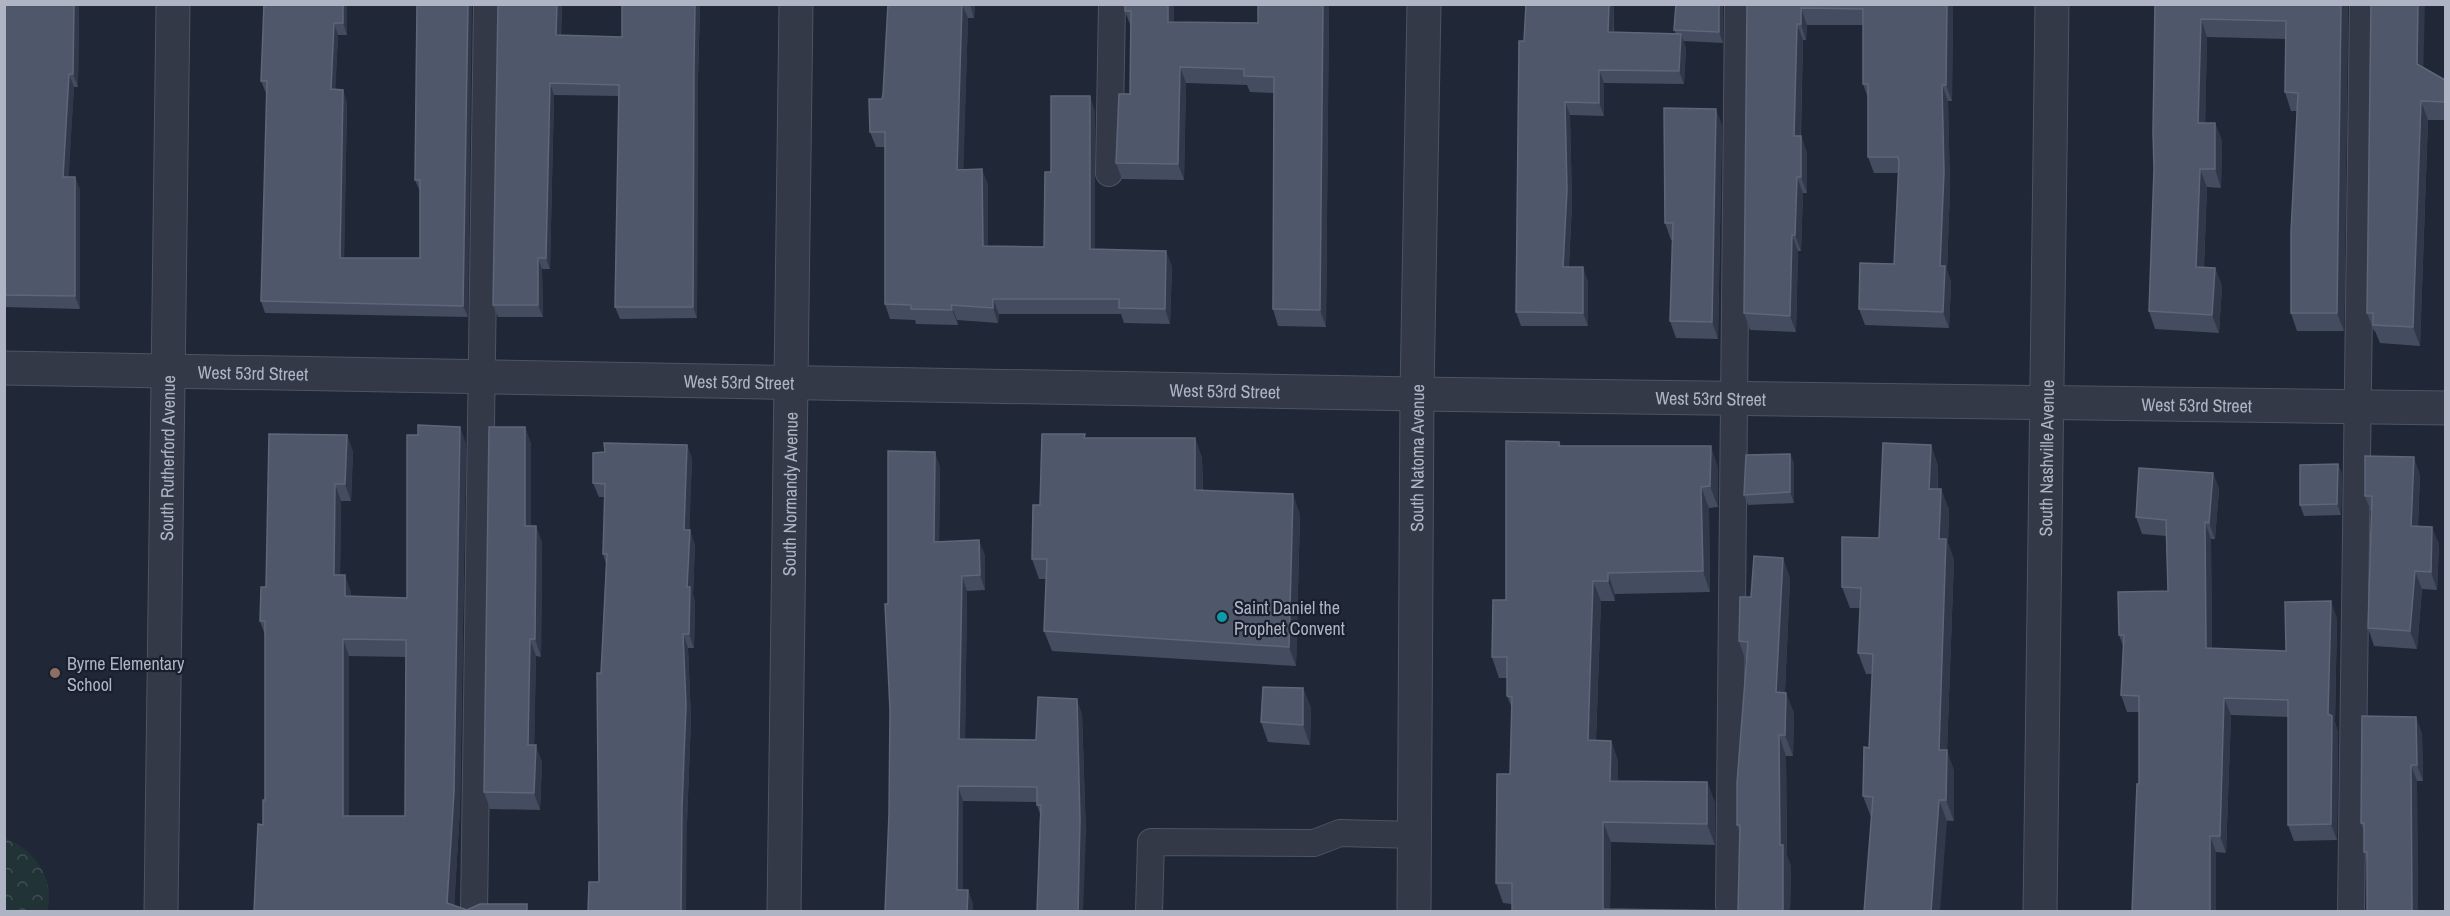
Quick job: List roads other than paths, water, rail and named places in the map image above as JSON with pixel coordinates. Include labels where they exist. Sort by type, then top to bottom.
[{"type":"street","name":"South Rutherford Avenue","points":[[160,912],[173,4]]},
{"type":"street","name":"South Normandy Avenue","points":[[784,912],[796,4]]},
{"type":"street","name":"South Natoma Avenue","points":[[1414,912],[1417,394],[1424,4]]},
{"type":"street","name":"South Nashville Avenue","points":[[2040,912],[2052,4]]},
{"type":"street","name":"West 53rd Street","points":[[4,368],[1417,394],[2445,408]]},
{"type":"lane","points":[[474,912],[487,4]]},
{"type":"lane","points":[[1109,173],[1112,4]]},
{"type":"lane","points":[[1729,904],[1738,4]]},
{"type":"lane","points":[[2350,912],[2363,4]]},
{"type":"lane","points":[[1149,912],[1150,842],[1314,843],[1340,833],[1415,835]]},
{"type":"place","name":"Saint Daniel the Prophet Convent","points":[[1222,617]]},
{"type":"place","name":"Byrne Elementary School","points":[[55,673]]}]
